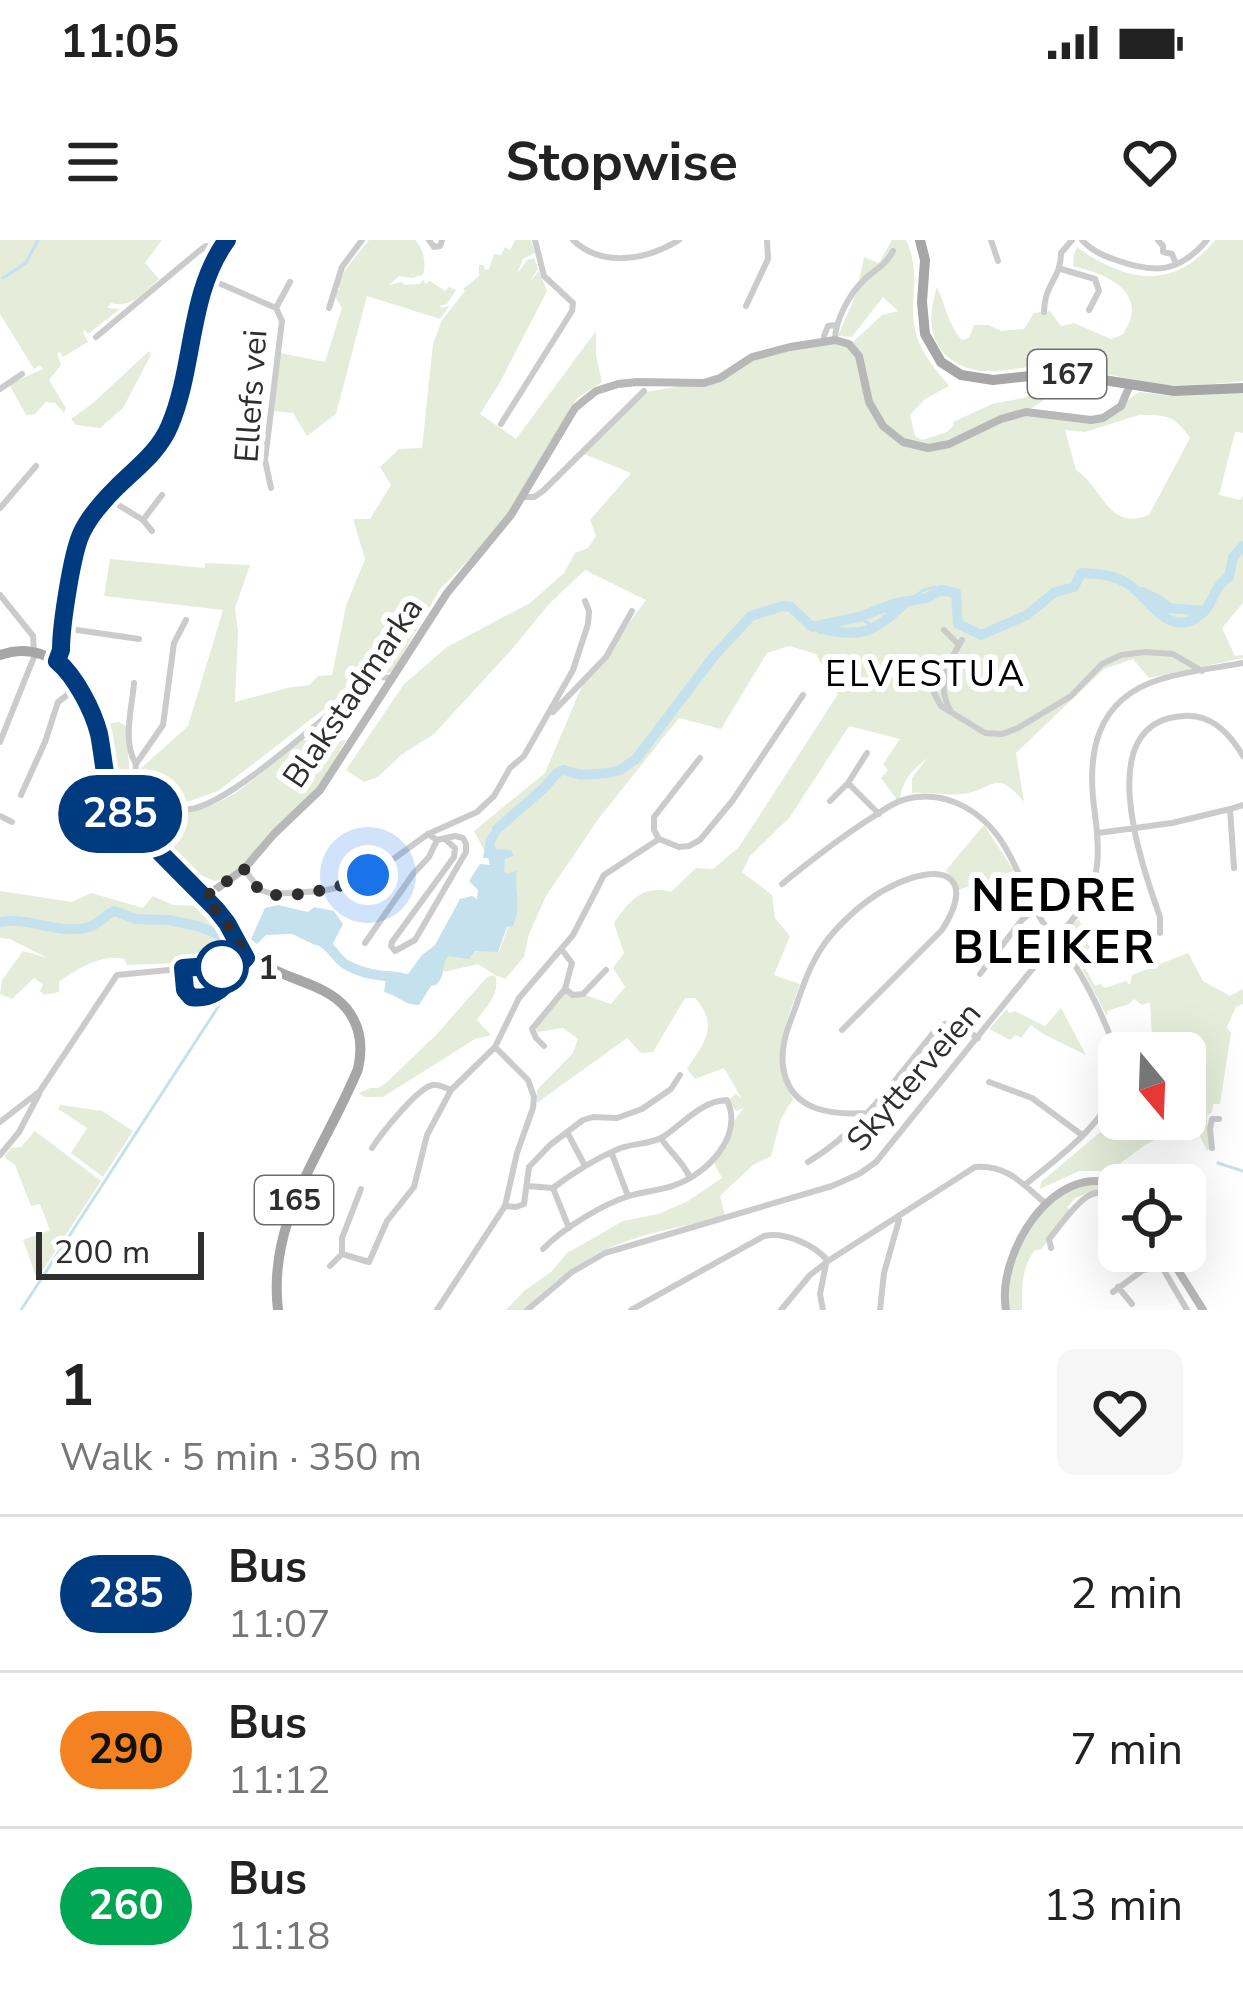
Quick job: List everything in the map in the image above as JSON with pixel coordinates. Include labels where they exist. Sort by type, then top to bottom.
[{"type":"main road","name":"167","points":[[924,240],[932,262],[923,321],[935,354],[947,367],[993,380],[1058,373],[1174,391],[1243,388]]},
{"type":"main road","points":[[835,340],[849,344],[859,356],[869,403],[883,426],[903,442],[921,448],[949,444],[1026,412],[1103,418],[1121,406],[1130,385]]},
{"type":"main road","name":"Blakstadmarka","points":[[205,897],[244,869],[320,790],[458,577],[503,526],[581,402],[618,384],[704,383],[752,357],[835,340]]},
{"type":"main road","name":"165","points":[[0,655],[19,650],[56,655],[87,696],[109,791],[125,820],[205,897],[250,959],[327,993],[343,1005],[356,1025],[361,1049],[358,1069],[287,1216],[276,1272],[278,1310]]},
{"type":"main road","points":[[1006,1310],[1004,1284],[1009,1266],[1046,1204],[1062,1190],[1086,1180],[1098,1181]]},
{"type":"main road","points":[[1179,1272],[1203,1310]]},
{"type":"street","points":[[329,308],[346,260],[362,240]]},
{"type":"street","points":[[420,240],[439,246],[442,240]]},
{"type":"street","points":[[501,424],[572,311],[573,303],[544,275],[535,240]]},
{"type":"street","points":[[573,240],[587,251],[618,258],[639,257],[679,240]]},
{"type":"street","points":[[746,306],[768,259],[767,240]]},
{"type":"street","points":[[991,240],[998,261]]},
{"type":"street","points":[[1044,312],[1045,293],[1060,269],[1060,253],[1072,240]]},
{"type":"street","points":[[1082,240],[1101,255],[1141,269],[1161,270],[1207,240]]},
{"type":"street","points":[[1158,240],[1176,264]]},
{"type":"street","points":[[56,655],[79,539],[106,498],[153,453],[171,425],[207,278],[224,244]]},
{"type":"street","points":[[96,337],[199,251],[224,244]]},
{"type":"street","points":[[835,340],[836,326],[856,289],[893,251]]},
{"type":"street","points":[[1060,269],[1095,279],[1099,291],[1089,310]]},
{"type":"street","name":"Ellefs vei","points":[[207,278],[276,308],[282,321],[265,460],[271,488]]},
{"type":"street","name":"Ellefs vei","points":[[276,308],[290,282]]},
{"type":"street","points":[[824,336],[828,326],[836,326]]},
{"type":"street","points":[[0,389],[22,374]]},
{"type":"street","name":"Blakstadmarka","points":[[522,497],[544,491],[644,391]]},
{"type":"street","points":[[0,508],[36,466]]},
{"type":"street","points":[[143,520],[162,495]]},
{"type":"street","points":[[106,498],[143,520],[152,531]]},
{"type":"street","points":[[0,595],[33,636],[34,654],[0,742]]},
{"type":"street","points":[[244,869],[266,893],[322,890],[359,880],[428,834],[487,803],[524,756],[577,660],[589,617],[585,601]]},
{"type":"street","points":[[550,714],[606,657],[632,611]]},
{"type":"street","points":[[136,764],[163,725],[174,643],[186,620]]},
{"type":"street","points":[[63,628],[139,639]]},
{"type":"street","points":[[944,630],[960,643],[942,689],[952,713]]},
{"type":"street","name":"Skytterveien","points":[[952,713],[985,733],[1002,734],[1071,696],[1109,659],[1163,652],[1202,671]]},
{"type":"street","name":"Skytterveien","points":[[527,1310],[572,1272],[605,1253],[832,1186],[860,1174],[884,1153],[1058,941],[1093,889],[1099,863],[1091,758],[1106,718],[1144,685],[1243,663]]},
{"type":"street","points":[[925,676],[940,706],[952,713]]},
{"type":"street","points":[[134,683],[129,741],[137,784],[146,797],[179,809],[206,805],[366,684],[391,678]]},
{"type":"street","points":[[21,795],[58,702],[80,686]]},
{"type":"street","points":[[700,758],[654,818],[659,839],[679,847],[700,840],[733,800],[803,694]]},
{"type":"street","points":[[1160,933],[1160,917],[1134,829],[1129,782],[1130,764],[1141,739],[1175,717],[1198,716],[1220,727],[1243,756]]},
{"type":"street","points":[[830,801],[867,753]]},
{"type":"street","points":[[848,783],[879,814]]},
{"type":"street","points":[[782,884],[903,800],[943,798],[966,807],[1000,840],[1108,1032]]},
{"type":"street","points":[[1098,833],[1243,805]]},
{"type":"street","points":[[1230,809],[1234,868]]},
{"type":"street","points":[[0,815],[12,822]]},
{"type":"street","points":[[364,943],[441,839],[463,838],[464,856],[415,940],[395,951],[391,946],[454,857],[455,848],[441,839],[428,834]]},
{"type":"street","points":[[367,1274],[386,1221],[414,1187],[427,1135],[451,1090],[495,1047],[519,998],[584,918],[604,875],[659,839]]},
{"type":"street","points":[[842,1030],[891,984],[952,915],[955,888],[942,873],[897,883],[841,925],[806,975],[788,1027],[782,1064],[794,1094],[826,1113],[867,1113]]},
{"type":"street","points":[[980,974],[1035,908]]},
{"type":"street","points":[[544,1046],[532,1029],[565,989],[572,964],[562,950]]},
{"type":"street","points":[[0,1155],[117,975],[210,966],[235,969],[250,959]]},
{"type":"street","points":[[565,989],[573,995],[584,994],[606,970]]},
{"type":"street","points":[[808,1162],[832,1148],[867,1113],[935,1031],[955,1023],[978,1038]]},
{"type":"street","points":[[437,1310],[506,1206],[533,1108],[531,1086],[495,1047]]},
{"type":"street","points":[[506,1206],[524,1204],[532,1162],[567,1132],[590,1117],[617,1118],[642,1109],[671,1089],[680,1075]]},
{"type":"street","points":[[988,1082],[1032,1098],[1082,1135]]},
{"type":"street","points":[[372,1148],[424,1088],[436,1085],[451,1090]]},
{"type":"street","points":[[0,1122],[40,1091]]},
{"type":"street","points":[[527,1186],[553,1189],[584,1164],[623,1147],[661,1138],[714,1101],[727,1100],[733,1112],[729,1135],[712,1161],[690,1178],[628,1196],[557,1234],[542,1249]]},
{"type":"street","points":[[1025,1184],[1098,1119]]},
{"type":"street","points":[[1212,1148],[1213,1119]]},
{"type":"street","points":[[567,1132],[584,1164]]},
{"type":"street","points":[[661,1138],[690,1178]]},
{"type":"street","points":[[611,1153],[628,1196]]},
{"type":"street","points":[[781,1310],[828,1261],[975,1168],[1004,1171],[1046,1204]]},
{"type":"street","points":[[330,1266],[342,1254],[361,1189]]},
{"type":"street","points":[[553,1189],[569,1228]]},
{"type":"street","points":[[1051,1248],[1049,1239],[1085,1197],[1098,1192]]},
{"type":"street","points":[[880,1310],[884,1273],[900,1216]]},
{"type":"street","points":[[631,1310],[773,1234],[820,1252],[828,1261]]},
{"type":"street","points":[[342,1254],[369,1262]]},
{"type":"street","points":[[823,1310],[820,1294],[828,1261]]},
{"type":"street","points":[[1132,1304],[1115,1289],[1140,1272]]},
{"type":"street","points":[[1165,1272],[1187,1310]]},
{"type":"green space","points":[[0,240],[162,240],[145,263],[159,279],[131,301],[111,303],[107,308],[120,309],[88,334],[83,332],[88,342],[63,357],[57,353],[61,365],[49,380],[66,408],[64,413],[55,403],[46,402],[35,414],[26,415],[9,384],[43,369],[40,365],[34,369],[0,314]]},
{"type":"green space","points":[[369,240],[415,240],[420,247],[423,275],[399,276],[389,285],[424,280],[445,291],[449,287],[456,290],[447,304],[439,306],[450,305],[440,319],[367,296],[336,414],[307,436],[293,413],[273,411],[280,353],[325,362],[342,308],[333,293]]},
{"type":"green space","points":[[515,240],[531,240],[535,253],[523,259],[517,274],[534,258],[538,269],[529,282],[539,271],[547,291],[480,414],[516,439],[596,331],[602,382],[577,398],[526,489],[491,537],[440,589],[392,672],[358,683],[218,791],[187,802],[150,796],[139,784],[139,770],[188,726],[223,610],[104,596],[110,559],[205,568],[205,563],[250,565],[235,608],[235,702],[332,675],[346,606],[365,559],[353,519],[370,519],[391,485],[380,467],[399,449],[422,448],[433,344],[442,320],[463,289],[479,276],[479,265],[489,269],[494,254],[501,255],[505,247],[510,250]]},
{"type":"green space","points":[[892,240],[906,240],[913,265],[917,337],[949,386],[925,399],[910,415],[915,436],[922,440],[947,432],[953,422],[992,404],[1073,380],[1026,411],[957,437],[920,444],[893,431],[876,411],[853,342],[882,315],[898,311],[883,297],[852,337],[838,336],[856,294],[864,257],[879,263]]},
{"type":"green space","points":[[1215,240],[1243,240],[1243,381],[1168,385],[1047,366],[978,370],[955,362],[935,338],[931,318],[937,287],[962,340],[969,338],[974,325],[1001,331],[1024,329],[1034,313],[1050,311],[1061,326],[1074,323],[1111,339],[1122,335],[1130,321],[1129,297],[1100,274],[1073,266],[1077,247],[1114,268],[1149,276],[1183,268]]},
{"type":"green space","points":[[821,339],[853,347],[881,420],[908,443],[926,446],[949,443],[1016,416],[1101,417],[1139,392],[1171,396],[1243,392],[1243,433],[1235,432],[1219,495],[1240,500],[1243,496],[1243,603],[1222,628],[1235,656],[1243,658],[1149,678],[1133,659],[1104,669],[1016,753],[1024,802],[1001,783],[963,794],[912,793],[912,778],[927,758],[909,775],[897,800],[881,778],[888,770],[883,764],[900,739],[849,726],[790,817],[750,856],[742,872],[772,895],[775,918],[790,936],[774,975],[800,984],[781,1055],[793,1099],[781,1119],[771,1156],[753,1165],[720,1196],[725,1216],[605,1250],[563,1276],[523,1310],[506,1310],[567,1253],[623,1221],[658,1214],[688,1201],[722,1178],[714,1163],[744,1108],[736,1111],[728,1100],[736,1094],[742,1099],[724,1068],[695,1079],[687,1069],[708,1026],[695,998],[685,998],[653,1052],[641,1053],[627,1038],[537,1103],[537,1090],[573,1053],[578,1039],[563,1028],[537,1032],[536,1026],[564,993],[611,1004],[625,987],[613,968],[624,953],[614,923],[625,908],[645,892],[671,892],[696,868],[713,869],[739,847],[838,694],[816,654],[789,646],[767,653],[721,729],[679,718],[599,818],[546,896],[524,957],[505,979],[478,964],[444,972],[441,955],[499,952],[515,908],[474,831],[545,773],[582,686],[646,600],[585,570],[434,734],[378,777],[364,782],[346,770],[404,684],[447,647],[530,603],[564,573],[575,553],[588,548],[596,536],[590,520],[631,473],[584,454],[646,392],[705,382],[758,356]],"holes":[[[1139,415],[1163,416],[1190,438],[1149,515],[1124,518],[1076,470],[1065,430],[1085,432]]]},
{"type":"green space","points":[[149,351],[123,408],[100,428],[76,425],[71,419]]},
{"type":"green space","points":[[105,724],[126,726],[137,791],[158,807],[177,812],[196,810],[235,792],[302,739],[332,751],[346,740],[321,784],[236,871],[216,881],[178,860],[122,805]]},
{"type":"green space","points":[[984,825],[1014,871],[958,890],[946,870]]},
{"type":"green space","points":[[0,891],[72,902],[91,893],[143,908],[153,896],[173,905],[206,906],[222,927],[226,945],[212,950],[205,962],[127,965],[124,959],[99,960],[59,982],[59,992],[44,995],[40,991],[43,984],[34,978],[12,999],[0,994],[2,980],[23,951],[47,958],[0,938]]},
{"type":"green space","points":[[1079,920],[1084,928],[1081,932],[1090,948],[1080,958],[1095,986],[1126,981],[1130,985],[1132,975],[1188,953],[1203,981],[1230,996],[1243,989],[1243,1004],[1236,1007],[1227,1027],[1231,1033],[1220,1104],[1213,1104],[1207,1116],[1207,1151],[1202,1140],[1206,1140],[1206,1032],[1152,1032],[1150,1002],[1142,1005],[1134,999],[1107,1011],[1107,1016],[1065,937]]},
{"type":"green space","points":[[495,975],[496,988],[477,1020],[491,1035],[475,1039],[383,1097],[359,1093],[387,1082],[487,977]]},
{"type":"green space","points":[[1061,1008],[1086,1055],[1031,1025],[1021,1038],[1016,1035],[1010,1040],[989,1029],[1007,1009],[1045,1026]]},
{"type":"green space","points":[[60,1105],[102,1111],[133,1131],[103,1177],[71,1153],[87,1128],[58,1109]]},
{"type":"green space","points":[[35,1131],[101,1181],[37,1279],[23,1240],[50,1230],[40,1204],[31,1206],[15,1165],[4,1157]]},
{"type":"green space","points":[[1098,1134],[1098,1140],[1154,1140],[1119,1164],[1098,1164],[1098,1171],[1079,1171],[1040,1189],[1041,1182]]},
{"type":"green space","points":[[1087,1183],[1098,1185],[1098,1189],[1075,1198],[1067,1207],[1071,1211],[1041,1249],[1034,1251],[1023,1279],[1022,1310],[1009,1310],[1010,1280],[1020,1247],[1038,1218],[1070,1190]]},
{"type":"water","points":[[506,822],[494,844],[496,849],[511,850],[514,856],[505,859],[504,872],[517,870],[517,910],[498,952],[475,951],[469,959],[448,956],[439,981],[419,1005],[384,992],[387,971],[408,974],[435,945],[460,899],[477,899],[478,890],[469,881],[480,864],[490,865],[483,858],[486,838],[497,824]]},
{"type":"water","points":[[278,905],[308,912],[314,907],[334,911],[343,924],[331,947],[292,934],[266,935],[257,944],[251,939],[265,908]]},
{"type":"waterway","points":[[3,278],[26,263],[38,240]]},
{"type":"waterway","points":[[497,829],[557,773],[608,773],[636,759],[714,656],[751,616],[791,607],[812,627],[927,598],[941,590],[956,593],[958,624],[981,635],[1027,615],[1055,592],[1074,587],[1081,573],[1122,581],[1160,614],[1178,623],[1200,615],[1208,606],[1243,546]]},
{"type":"waterway","points":[[913,599],[928,589],[941,590]]},
{"type":"waterway","points":[[1142,592],[1169,608],[1205,611]]},
{"type":"waterway","points":[[821,629],[868,630],[905,603]]},
{"type":"waterway","points":[[858,617],[878,629]]},
{"type":"waterway","points":[[0,922],[78,929],[114,911],[136,919],[198,926],[226,938]]},
{"type":"waterway","points":[[322,942],[351,967],[399,977]]},
{"type":"waterway","points":[[21,1310],[220,1004]]},
{"type":"waterway","points":[[1218,1163],[1243,1171]]},
{"type":"bus line","name":"285","points":[[227,240],[207,278],[167,433],[81,532],[57,661],[80,686],[95,722],[116,808],[216,909],[246,958],[235,969],[183,968],[185,990],[199,998],[223,989],[232,975]]},
{"type":"place","name":"1","points":[[222,967]]},
{"type":"district","name":"ELVESTUA","points":[[926,673]]},
{"type":"district","name":"NEDRE BLEIKER","points":[[1055,921]]},
{"type":"route","points":[[222,967],[235,969],[246,958],[227,923],[205,897],[244,869],[260,890],[273,894],[344,886],[368,875]]}]
